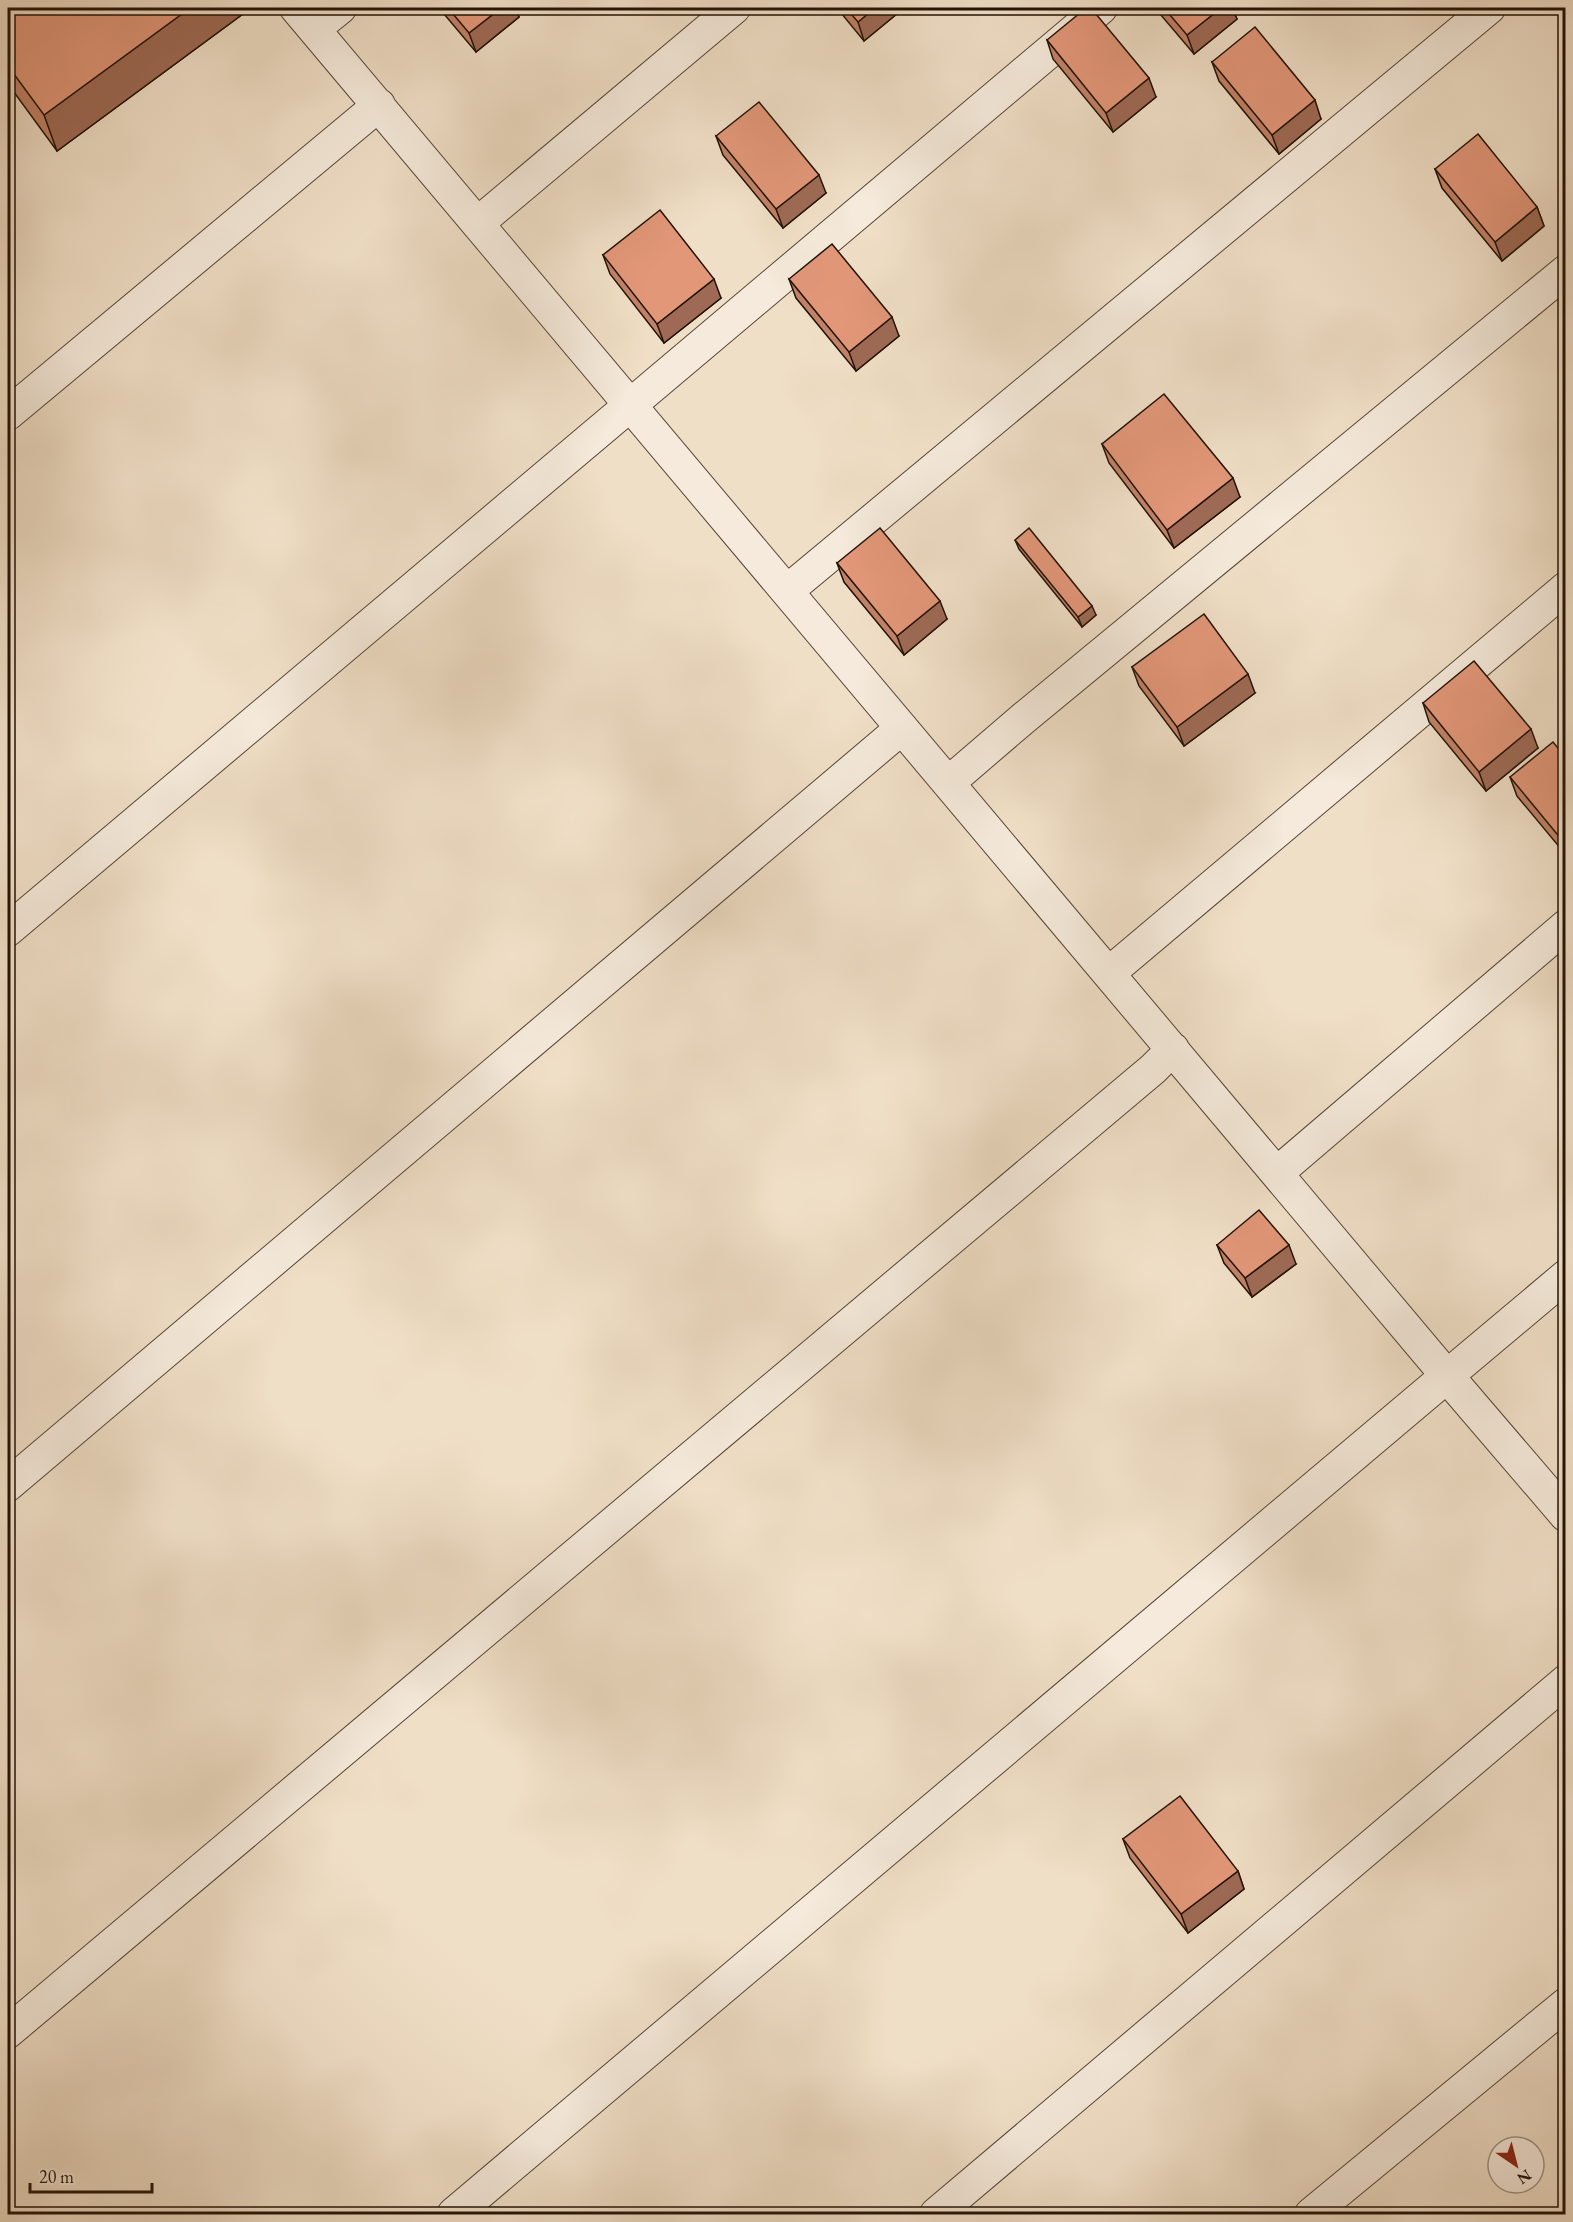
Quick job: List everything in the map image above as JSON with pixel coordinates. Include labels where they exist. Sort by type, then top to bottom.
[{"type":"street","points":[[340,8],[305,18],[1566,1515]]},
{"type":"street","points":[[478,223],[734,8]]},
{"type":"street","points":[[8,930],[1101,8]]},
{"type":"street","points":[[787,591],[1489,8]]},
{"type":"street","points":[[8,414],[379,105]]},
{"type":"street","points":[[948,783],[1566,271]]},
{"type":"street","points":[[1109,973],[1566,588]]},
{"type":"street","points":[[8,1485],[902,728]]},
{"type":"street","points":[[1277,1173],[1566,926]]},
{"type":"street","points":[[8,2032],[1144,1076],[1173,1049]]},
{"type":"street","points":[[454,2214],[1566,1276]]},
{"type":"street","points":[[936,2214],[1566,1681]]},
{"type":"street","points":[[1311,2214],[1566,2004]]},
{"type":"building","points":[[8,8],[190,8],[44,115],[8,66]]},
{"type":"building","points":[[448,8],[501,8],[469,33]]},
{"type":"building","points":[[846,8],[875,8],[858,22]]},
{"type":"building","points":[[1086,8],[1091,8],[1149,78],[1106,113],[1047,40]]},
{"type":"building","points":[[1164,8],[1221,8],[1187,35]]},
{"type":"building","points":[[1255,27],[1315,100],[1272,135],[1212,62]]},
{"type":"building","points":[[759,102],[819,175],[776,209],[716,136]]},
{"type":"building","points":[[1478,134],[1537,207],[1495,242],[1435,169]]},
{"type":"building","points":[[660,210],[714,279],[657,324],[603,255]]},
{"type":"building","points":[[832,244],[892,317],[849,352],[789,279]]},
{"type":"building","points":[[1164,394],[1233,478],[1167,530],[1102,444]]},
{"type":"building","points":[[880,528],[940,601],[897,636],[837,563]]},
{"type":"building","points":[[1029,528],[1092,606],[1078,617],[1015,540]]},
{"type":"building","points":[[1204,614],[1248,674],[1177,727],[1132,667]]},
{"type":"building","points":[[1474,661],[1531,729],[1479,772],[1423,703]]},
{"type":"building","points":[[1553,742],[1566,758],[1566,845],[1510,777]]},
{"type":"building","points":[[1259,1210],[1289,1245],[1245,1278],[1217,1245]]},
{"type":"building","points":[[1180,1796],[1238,1871],[1181,1914],[1123,1839]]}]
